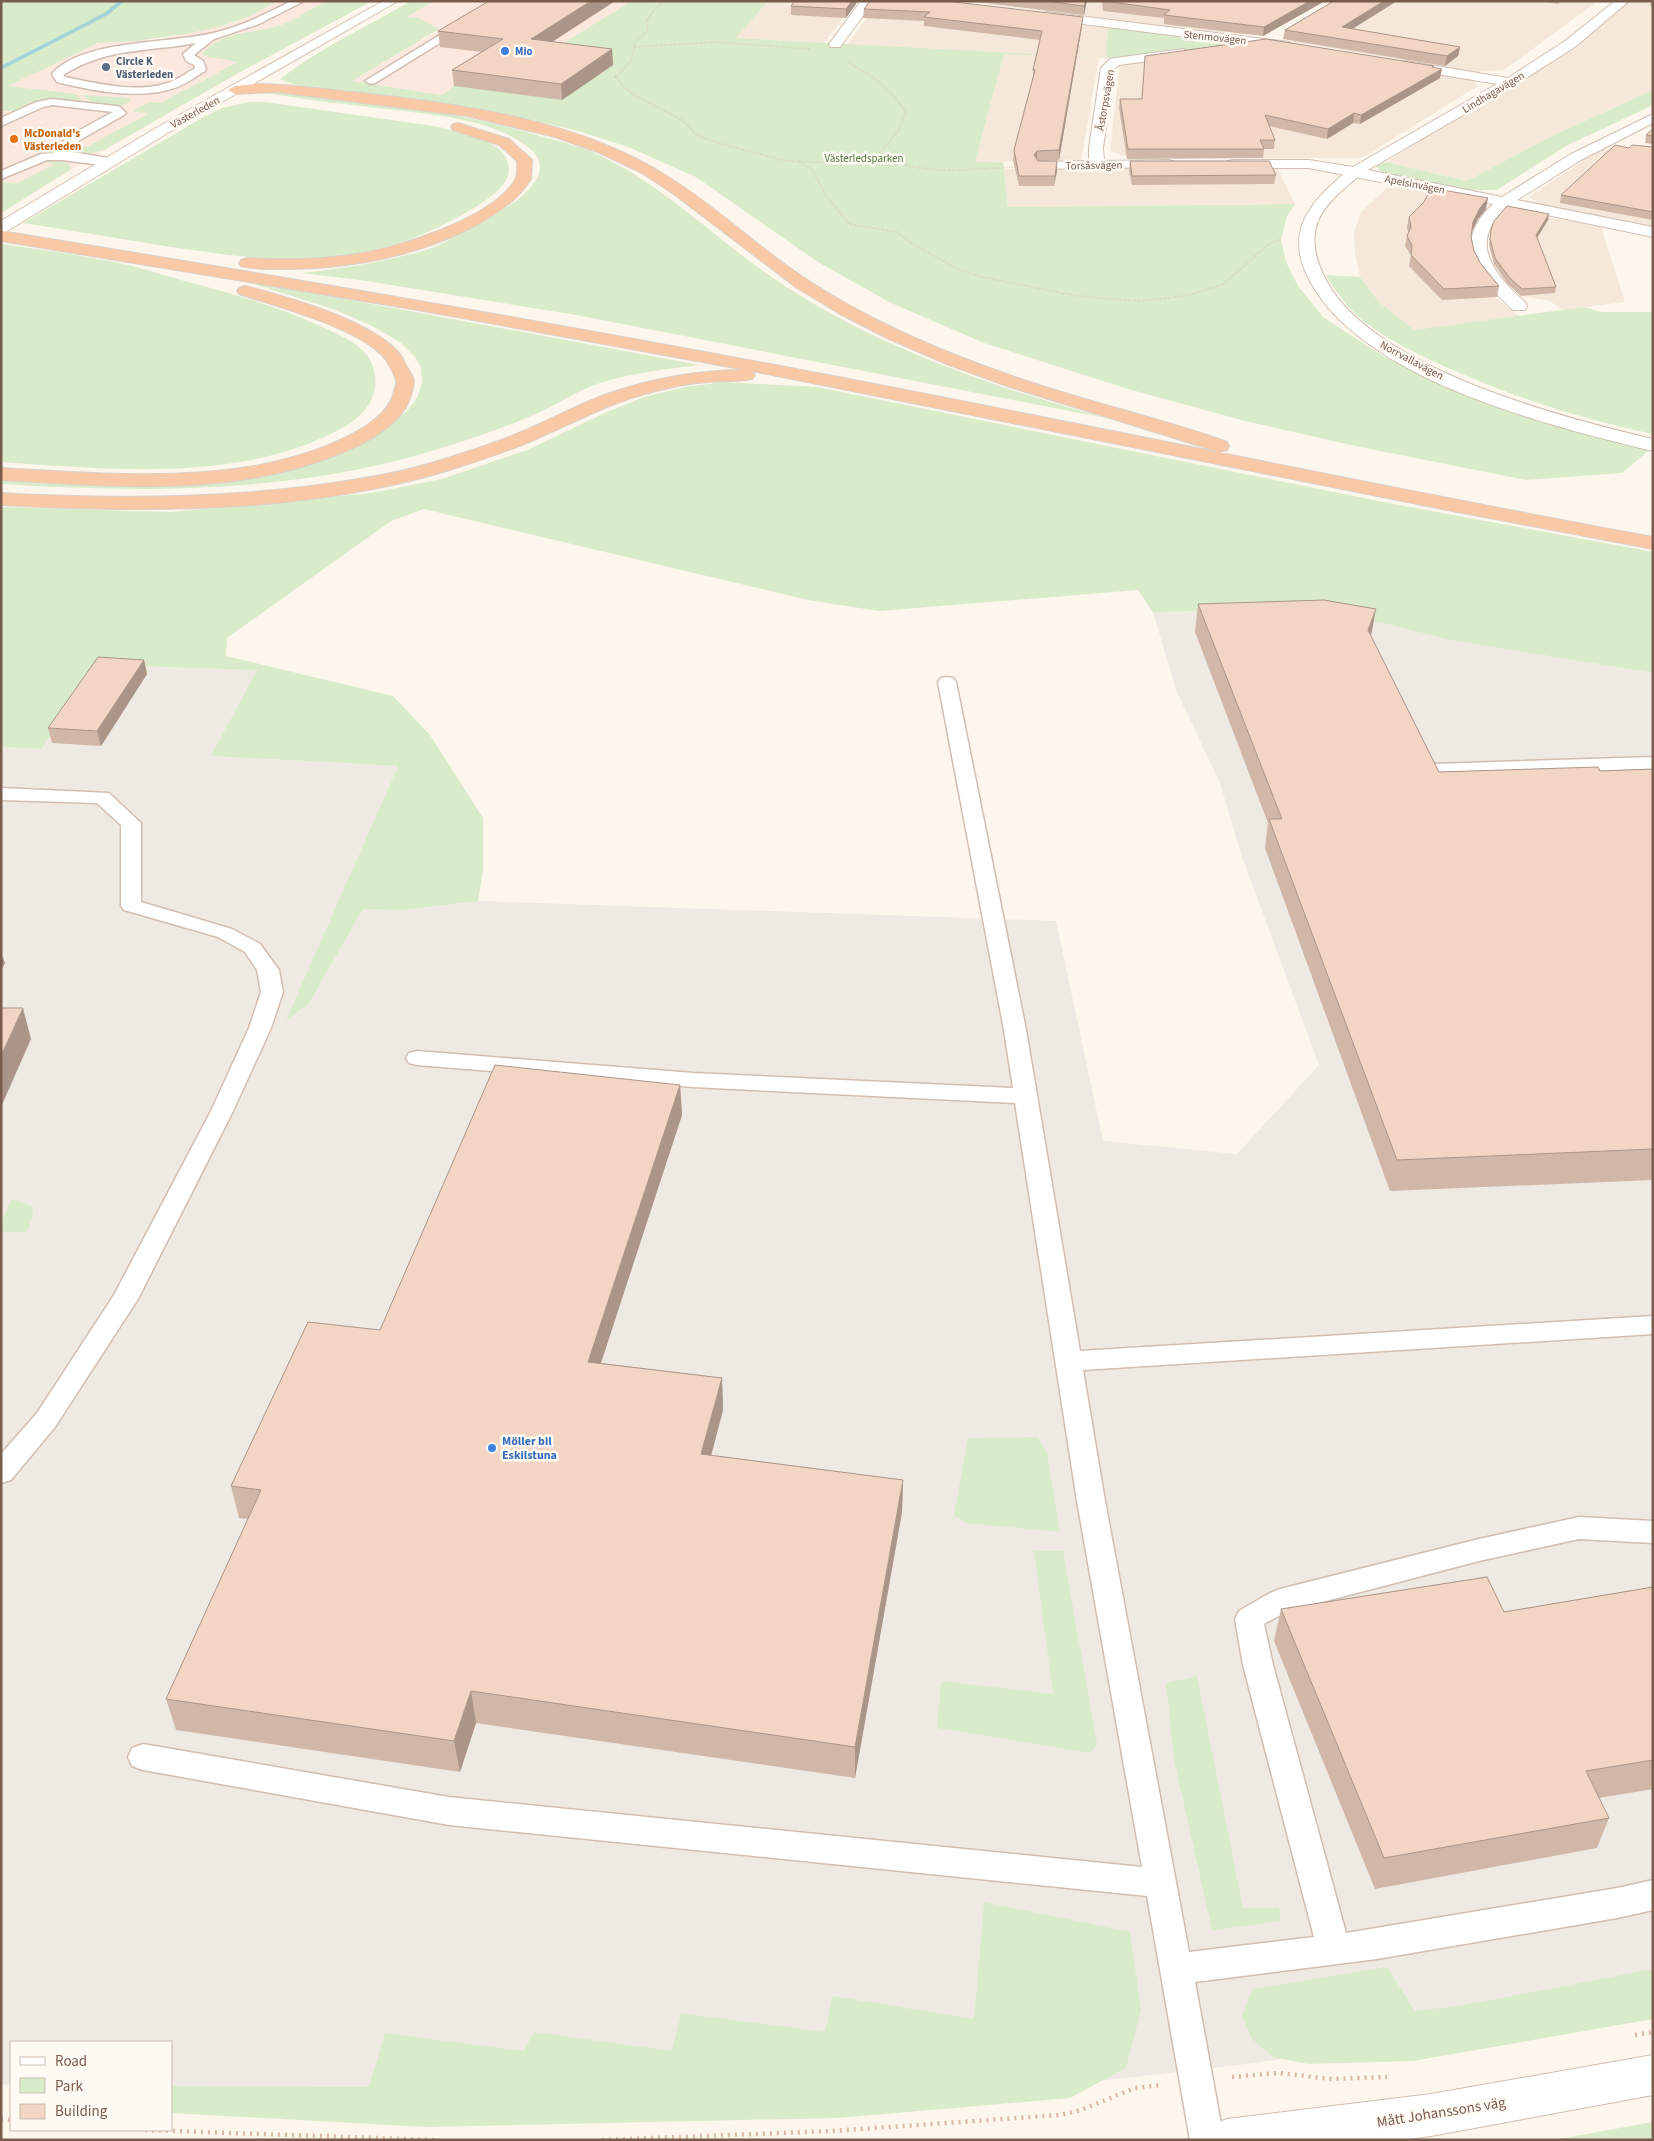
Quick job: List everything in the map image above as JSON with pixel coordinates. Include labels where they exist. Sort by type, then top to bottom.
[{"type":"highway","points":[[235,90],[277,88],[476,115],[561,134],[599,147],[647,170],[681,192],[777,267],[834,303],[895,335],[940,354],[1058,397],[1188,434],[1227,448]]},
{"type":"highway","points":[[235,90],[245,96],[260,100],[346,110]]},
{"type":"highway","points":[[173,258],[274,264],[358,259],[409,247],[465,224],[513,195],[525,178],[527,163],[518,152],[505,143],[469,129],[445,124]]},
{"type":"highway","points":[[1,228],[149,261],[508,322],[834,381],[1408,498],[1653,543]]},
{"type":"highway","points":[[1,236],[68,243],[173,258],[667,342],[1653,528]]},
{"type":"highway","points":[[1,474],[153,481],[206,478],[255,472],[301,461],[338,448],[370,432],[387,419],[397,408],[403,395],[405,378],[393,357],[360,333],[306,311],[177,272],[149,261]]},
{"type":"highway","points":[[1,499],[174,504],[225,502],[313,491],[381,481],[434,468],[498,448],[598,404],[636,391],[668,383],[741,375],[834,381]]},
{"type":"street","name":"Västerleden","points":[[1,228],[109,162],[392,1]]},
{"type":"street","points":[[838,48],[868,1]]},
{"type":"street","name":"Lindhagavägen","points":[[1355,172],[1510,82],[1570,44],[1623,1]]},
{"type":"street","name":"Stenmovägen","points":[[1038,15],[1265,42],[1304,49]]},
{"type":"street","name":"Åstorpsvägen","points":[[1096,165],[1096,148],[1110,64],[1265,42],[1282,33]]},
{"type":"street","points":[[1389,62],[1510,82]]},
{"type":"street","points":[[1519,306],[1494,281],[1480,256],[1478,245],[1483,226],[1504,202],[1572,158],[1603,141],[1653,118]]},
{"type":"street","points":[[1603,141],[1628,146]]},
{"type":"street","name":"Torsåsvägen","points":[[1042,166],[1184,164]]},
{"type":"street","points":[[1222,164],[1309,164],[1355,172]]},
{"type":"street","name":"Apelsinvägen","points":[[1355,172],[1653,232]]},
{"type":"street","name":"Norrvallavägen","points":[[1355,172],[1323,200],[1314,214],[1307,232],[1305,249],[1308,264],[1322,288],[1348,320],[1379,343],[1426,369],[1515,407],[1568,424],[1653,445]]},
{"type":"street","name":"Mått Johanssons väg","points":[[1227,2140],[1431,2115],[1653,2075]]},
{"type":"lane","points":[[210,38],[188,54],[190,59],[199,63],[201,68],[181,81],[156,89],[137,90],[86,84],[61,80],[57,74],[66,67],[102,52],[210,38],[257,23],[299,1]]},
{"type":"lane","points":[[371,81],[503,1]]},
{"type":"lane","points":[[62,156],[59,151],[67,143],[156,89]]},
{"type":"lane","points":[[1,123],[40,104],[52,102],[116,109],[127,108]]},
{"type":"lane","points":[[16,116],[48,108],[69,110],[91,130]]},
{"type":"lane","points":[[1,175],[39,159],[62,156],[109,162]]},
{"type":"lane","points":[[947,682],[1015,1030],[1091,1501],[1207,2140]]},
{"type":"lane","points":[[1434,770],[1653,763]]},
{"type":"lane","points":[[1,794],[102,797],[131,823],[131,906],[225,933],[253,948],[268,970],[272,992],[260,1028],[222,1111],[125,1299],[46,1420],[1,1473]]},
{"type":"lane","points":[[417,1058],[693,1080],[1026,1096]]},
{"type":"lane","points":[[1069,1362],[1097,1358],[1653,1325]]},
{"type":"lane","points":[[1334,1949],[1258,1665],[1249,1619],[1280,1601],[1479,1550],[1579,1528],[1653,1532]]},
{"type":"lane","points":[[143,1757],[449,1811],[1160,1883]]},
{"type":"lane","points":[[1176,1969],[1434,1934],[1653,1896]]},
{"type":"path","points":[[664,1],[655,9],[646,22],[648,32],[635,42],[631,61],[616,77],[624,88],[682,120],[696,135],[765,157],[799,162],[898,165],[927,169],[1042,166]]},
{"type":"path","points":[[634,48],[694,43],[741,42],[838,48],[855,68],[870,75],[894,96],[906,112],[898,131],[879,154],[898,165]]},
{"type":"path","points":[[799,162],[812,169],[825,194],[848,224],[898,232],[911,243],[960,270],[982,277],[1077,296],[1140,301],[1185,296],[1222,286],[1269,244],[1295,233],[1307,232]]},
{"type":"path","points":[[1627,2037],[1653,2032]]},
{"type":"path","points":[[602,2140],[700,2138],[881,2130],[1060,2115],[1081,2110],[1135,2088],[1278,2073],[1332,2079],[1394,2077]]},
{"type":"path","points":[[168,2131],[328,2138],[434,2140]]},
{"type":"shaded area","points":[[278,1],[372,1],[240,72],[70,170],[1,213],[1,80],[98,43],[160,39],[222,26],[248,17]]},
{"type":"shaded area","points":[[410,1],[631,1],[593,26],[562,100],[454,87],[441,95],[351,81],[439,30],[387,15]]},
{"type":"shaded area","points":[[768,1],[856,1],[824,43],[735,38]]},
{"type":"shaded area","points":[[894,1],[1108,27],[1106,58],[1099,58],[1081,161],[975,162],[1004,54],[1043,55],[847,45],[877,4]]},
{"type":"shaded area","points":[[958,1],[1320,1],[1264,32],[1239,35]]},
{"type":"shaded area","points":[[1347,1],[1598,1],[1504,70],[1476,72],[1292,42],[1284,35]]},
{"type":"shaded area","points":[[1639,1],[1653,3],[1653,90],[1552,136],[1467,181],[1386,162],[1514,81],[1626,3]]},
{"type":"shaded area","points":[[1258,45],[1470,78],[1478,86],[1362,158],[1132,158],[1110,151],[1120,63]]},
{"type":"shaded area","points":[[1625,148],[1653,154],[1653,227],[1541,205],[1529,197],[1599,150]]},
{"type":"shaded area","points":[[1277,167],[1295,204],[1008,207],[1004,169]]},
{"type":"shaded area","points":[[1390,185],[1469,200],[1465,241],[1483,288],[1519,316],[1414,330],[1379,302],[1360,277],[1355,252],[1354,232],[1361,212]]},
{"type":"shaded area","points":[[1532,214],[1601,227],[1625,302],[1562,310],[1550,301],[1525,297],[1496,265]]},
{"type":"shaded area","points":[[1287,610],[1387,624],[1445,639],[1653,673],[1653,2001],[1255,2063],[1082,2083],[172,2099],[172,2041],[10,2041],[10,2085],[1,2084],[1,747],[42,749],[95,665],[258,670],[211,756],[398,766],[287,1019],[308,1005],[363,909],[404,910],[478,901],[1056,921],[1103,1141],[1237,1154],[1319,1065],[1241,854],[1220,783],[1176,690],[1153,612]]},
{"type":"green space","points":[[5,1],[278,1],[248,17],[222,26],[191,33],[136,41],[98,43],[8,86],[76,94],[82,101],[45,101],[30,104],[17,111],[1,111],[1,4]]},
{"type":"green space","points":[[326,1],[372,1],[240,72],[104,150],[86,154],[68,151],[69,148],[86,147],[148,114],[132,111],[150,102],[160,103],[238,62],[202,54],[209,46],[238,34],[281,25]]},
{"type":"green space","name":"Västerledsparken","points":[[411,1],[434,1],[407,17],[419,18],[439,29],[352,81],[441,95],[454,86],[543,56],[631,1],[768,1],[736,38],[1106,58],[1004,54],[975,162],[1003,162],[1008,207],[1295,204],[1287,216],[1281,240],[1286,262],[1298,286],[1323,317],[1383,356],[1466,396],[1544,423],[1649,450],[1622,473],[1526,480],[1360,447],[1245,421],[1128,389],[984,343],[889,302],[818,262],[696,177],[628,147],[582,132],[528,119],[475,109],[316,88],[292,84],[280,79],[328,47]]},
{"type":"green space","points":[[1108,27],[1243,44],[1106,58]]},
{"type":"green space","points":[[1653,90],[1653,105],[1566,146],[1497,190],[1468,190],[1381,172],[1376,166],[1386,162],[1467,181],[1552,136]]},
{"type":"green space","points":[[262,92],[371,102],[443,113],[513,128],[587,150],[639,177],[766,273],[846,321],[888,342],[977,378],[1111,419],[576,315],[367,281],[302,273],[378,261],[420,252],[439,245],[491,217],[521,196],[533,185],[539,172],[538,160],[528,147],[514,138],[497,130],[460,119],[308,100]]},
{"type":"green space","points":[[83,95],[129,98],[131,101],[121,106],[91,102]]},
{"type":"green space","points":[[249,102],[265,102],[434,126],[469,134],[487,141],[501,151],[507,159],[509,172],[506,181],[495,193],[457,218],[405,241],[386,247],[327,258],[266,259],[226,255],[23,223],[202,118],[222,108]]},
{"type":"green space","points":[[42,161],[65,162],[71,166],[70,170],[1,213],[1,182],[17,183],[55,164]]},
{"type":"green space","points":[[1,244],[83,256],[132,266],[245,298],[300,317],[349,340],[366,354],[373,365],[375,378],[372,398],[360,415],[337,431],[286,451],[247,461],[206,467],[165,469],[123,469],[1,462]]},
{"type":"green space","points":[[1326,275],[1360,277],[1379,302],[1414,330],[1584,307],[1601,312],[1653,312],[1653,434],[1597,421],[1516,395],[1463,375],[1417,354],[1388,338],[1361,319],[1342,298]]},
{"type":"green space","points":[[238,279],[700,365],[637,374],[600,383],[527,418],[465,441],[367,468],[315,477],[211,487],[158,489],[106,489],[1,484],[1,479],[252,477],[379,432],[407,411],[417,398],[422,383],[421,367],[415,357],[400,342],[372,326],[336,310]]},
{"type":"green space","points":[[724,382],[817,387],[1383,502],[1653,552],[1653,673],[1445,639],[1387,624],[1287,610],[1153,612],[1138,590],[879,611],[808,600],[424,509],[391,521],[227,638],[226,656],[393,696],[430,735],[483,818],[483,870],[478,901],[404,910],[363,909],[308,1005],[286,1020],[398,766],[211,756],[257,670],[95,665],[42,749],[1,747],[1,507],[170,512],[372,493],[442,479],[527,450],[607,412],[644,397],[685,387]]},
{"type":"green space","points":[[11,1199],[32,1206],[33,1216],[27,1232],[1,1232],[1,1217],[4,1217]]},
{"type":"green space","points":[[1038,1437],[1047,1453],[1060,1532],[966,1523],[954,1515],[968,1438]]},
{"type":"green space","points":[[1034,1551],[1063,1551],[1097,1744],[1090,1753],[937,1728],[941,1681],[1053,1694]]},
{"type":"green space","points":[[1197,1676],[1243,1908],[1279,1908],[1281,1921],[1212,1930],[1174,1760],[1166,1683]]},
{"type":"green space","points":[[984,1902],[1130,1932],[1141,2010],[1126,2068],[1070,2098],[838,2118],[425,2127],[172,2113],[172,2086],[369,2087],[385,2033],[524,2051],[534,2032],[672,2051],[681,2013],[825,2032],[832,1996],[974,2019]]},
{"type":"green space","points":[[1387,1967],[1415,2011],[1465,2005],[1653,1969],[1653,2019],[1413,2061],[1308,2064],[1273,2057],[1252,2039],[1242,2015],[1253,1989]]},
{"type":"green space","points":[[1653,2122],[1653,2140],[1553,2140]]},
{"type":"building","points":[[489,1],[591,1],[531,39],[612,49],[561,84],[452,70],[503,39],[438,31]]},
{"type":"building","points":[[795,1],[852,1],[846,9],[791,6]]},
{"type":"building","points":[[870,1],[946,1],[1083,17],[1059,150],[1037,151],[1034,155],[1038,161],[1057,161],[1055,176],[1019,176],[1014,150],[1035,70],[1033,70],[1042,31],[924,17],[930,12],[864,9]]},
{"type":"building","points":[[1045,1],[1085,1],[1084,6]]},
{"type":"building","points":[[1104,1],[1310,1],[1264,27],[1164,15],[1170,10]]},
{"type":"building","points":[[1334,1],[1384,1],[1342,27],[1460,47],[1447,56],[1285,30]]},
{"type":"building","points":[[1266,39],[1434,66],[1432,67],[1442,69],[1361,115],[1354,113],[1328,129],[1265,115],[1275,140],[1260,140],[1264,149],[1128,149],[1120,99],[1142,99],[1145,56]]},
{"type":"building","points":[[1653,129],[1653,136],[1646,135]]},
{"type":"building","points":[[1615,145],[1629,148],[1632,145],[1653,147],[1653,212],[1561,195]]},
{"type":"building","points":[[1130,161],[1269,161],[1276,175],[1132,176]]},
{"type":"building","points":[[1431,188],[1488,198],[1473,222],[1471,237],[1474,251],[1481,264],[1499,286],[1444,289],[1411,255],[1412,245],[1407,236],[1411,227],[1409,217],[1424,202]]},
{"type":"building","points":[[1507,206],[1549,214],[1536,235],[1556,287],[1522,289],[1509,277],[1495,258],[1490,239],[1491,230],[1494,221]]},
{"type":"building","points":[[1324,600],[1376,609],[1368,630],[1439,772],[1598,767],[1600,771],[1653,769],[1653,1149],[1397,1160],[1269,819],[1282,819],[1198,604]]},
{"type":"building","points":[[98,657],[144,660],[97,731],[48,728]]},
{"type":"building","points":[[1,1008],[23,1008],[1,1056]]},
{"type":"building","name":"Möller bil Eskilstuna","points":[[495,1065],[680,1085],[588,1362],[722,1378],[701,1454],[903,1480],[855,1747],[471,1691],[454,1741],[166,1699],[261,1490],[231,1486],[308,1322],[380,1330]]},
{"type":"building","points":[[1487,1577],[1504,1612],[1653,1587],[1653,1760],[1586,1771],[1609,1818],[1384,1858],[1281,1609]]},
{"type":"waterway","points":[[1,68],[106,14],[123,1]]},
{"type":"place","name":"Mio","points":[[505,51]]},
{"type":"place","name":"Circle K Västerleden","points":[[106,67]]},
{"type":"place","name":"McDonald's Västerleden","points":[[14,139]]},
{"type":"place","name":"Möller bil Eskilstuna","points":[[492,1448]]}]
